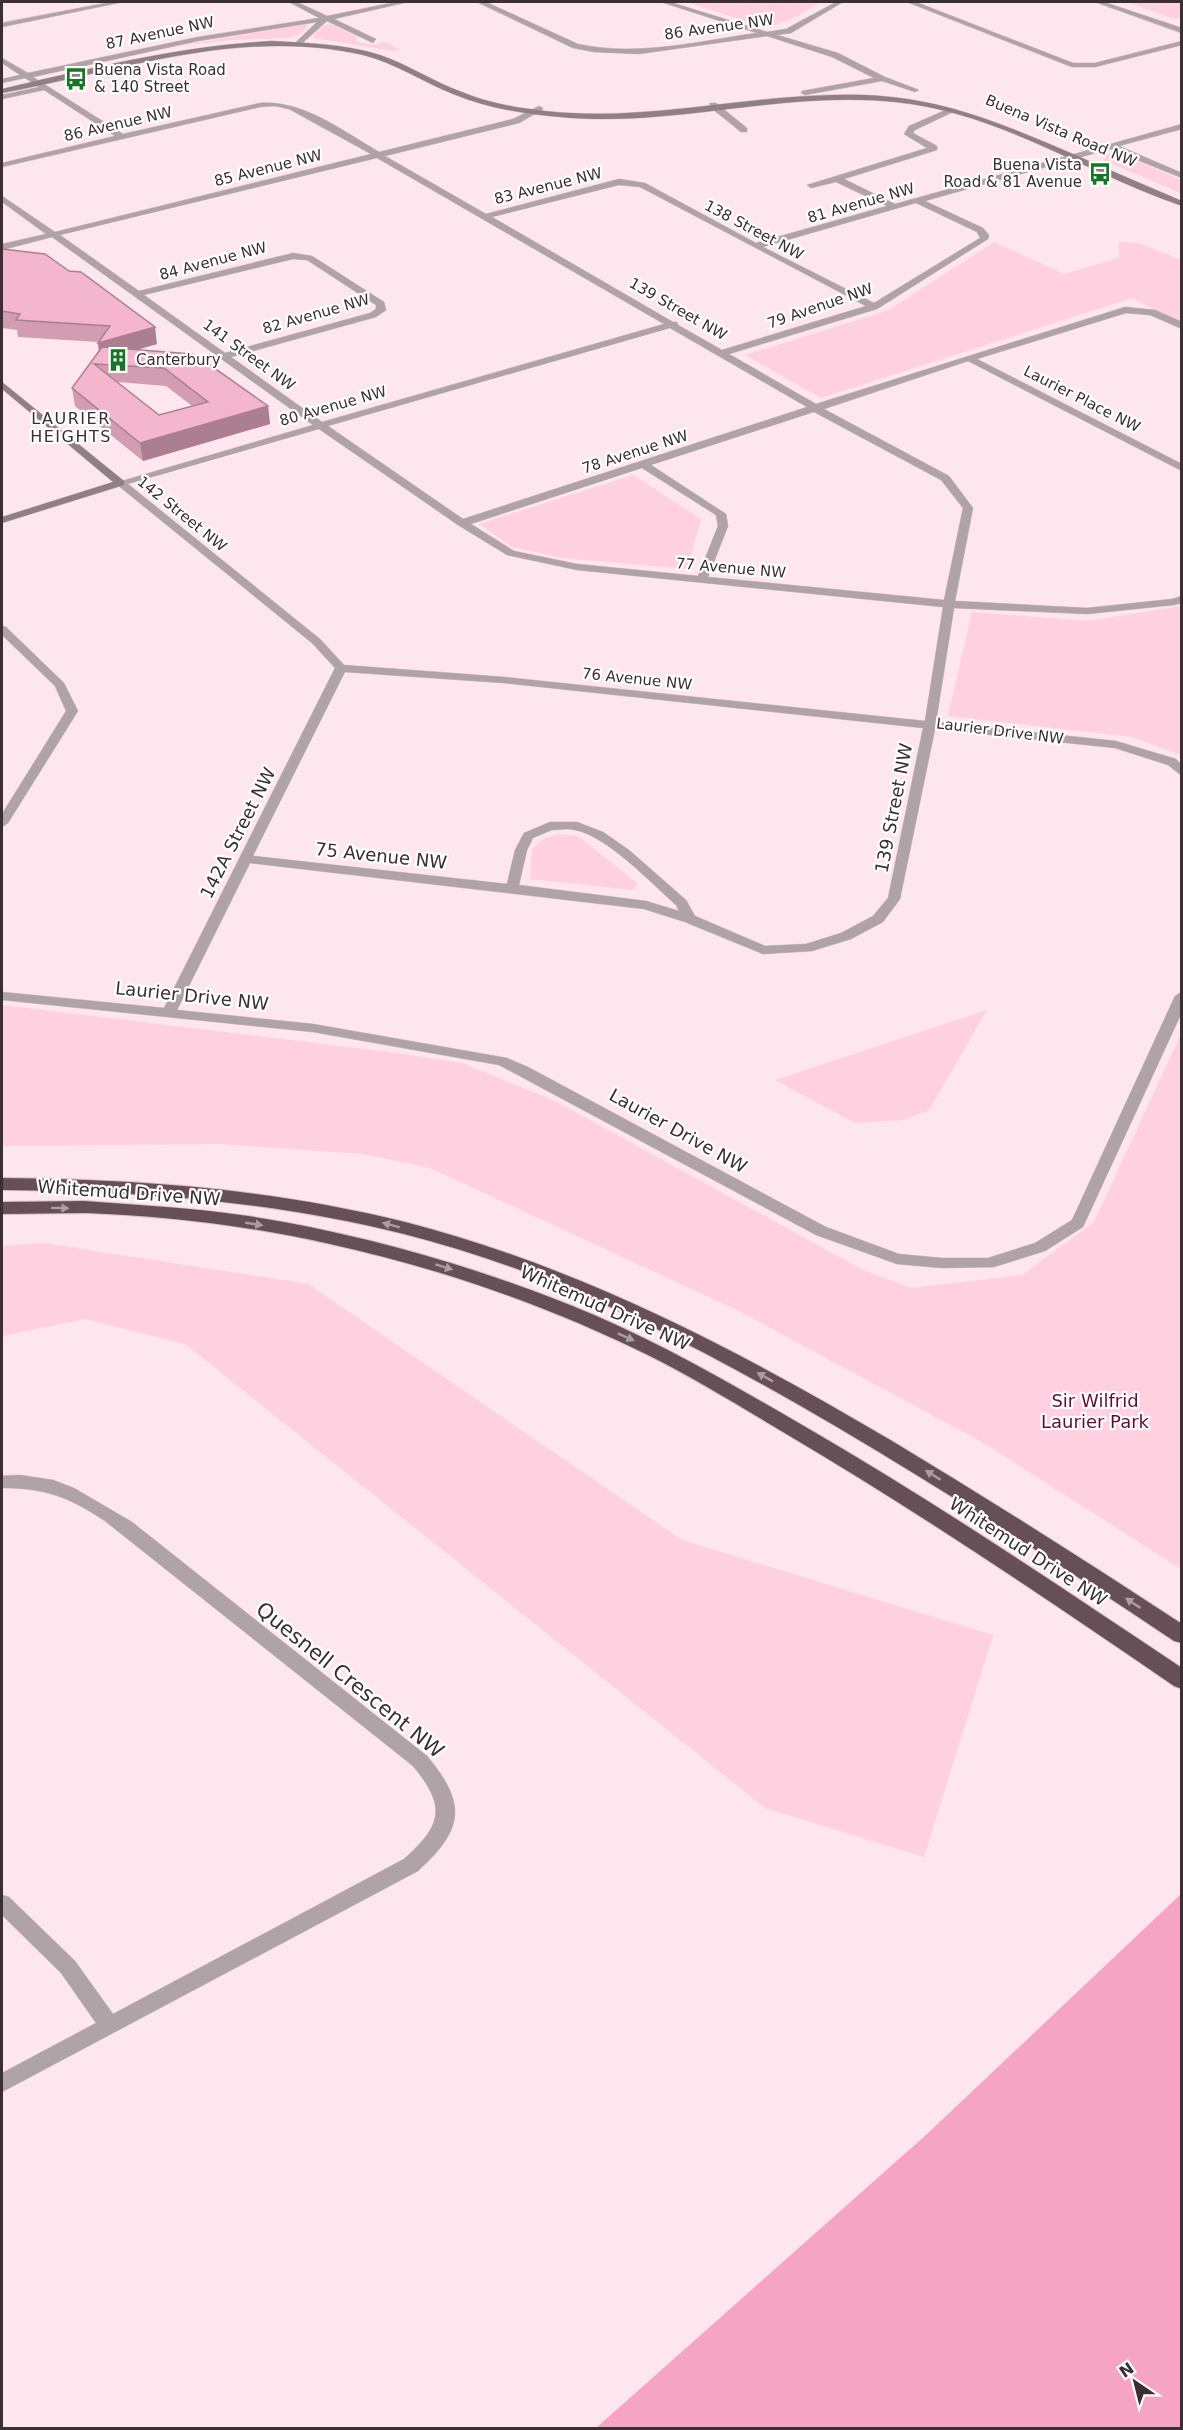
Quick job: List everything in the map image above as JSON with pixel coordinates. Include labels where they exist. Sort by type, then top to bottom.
[{"type":"highway","name":"Whitemud Drive NW","points":[[2,1184],[83,1183],[252,1198],[305,1206],[429,1235],[536,1269],[636,1311],[699,1341],[774,1382],[966,1496],[1182,1635]]},
{"type":"highway","name":"Whitemud Drive NW","points":[[2,1208],[94,1208],[157,1213],[250,1223],[311,1233],[434,1264],[534,1298],[642,1344],[818,1442],[904,1496],[1182,1680]]},
{"type":"street","points":[[2,25],[119,2]]},
{"type":"street","points":[[292,2],[373,41]]},
{"type":"street","name":"87 Avenue NW","points":[[2,81],[35,82],[198,39],[325,19],[404,2]]},
{"type":"street","name":"86 Avenue NW","points":[[481,2],[576,46],[594,50],[639,52],[788,31],[840,2]]},
{"type":"street","points":[[664,2],[835,55],[882,79],[915,90]]},
{"type":"street","points":[[911,2],[1072,65],[1095,65],[1182,43]]},
{"type":"street","points":[[1099,2],[1182,31]]},
{"type":"street","points":[[300,42],[325,19]]},
{"type":"street","name":"Buena Vista Road NW","points":[[2,87],[195,50],[300,42],[379,57],[460,95],[493,104],[576,116],[631,118],[805,98],[878,96],[954,110],[998,124],[1182,204]]},
{"type":"street","points":[[2,60],[122,137]]},
{"type":"street","points":[[805,93],[882,79]]},
{"type":"street","points":[[878,96],[882,79]]},
{"type":"street","name":"Buena Vista Road NW","points":[[2,92],[35,82]]},
{"type":"street","name":"Buena Vista Road NW","points":[[2,97],[35,82]]},
{"type":"street","name":"Buena Vista Road NW","points":[[716,108],[805,93],[936,101],[981,112],[1182,196]]},
{"type":"street","name":"86 Avenue NW","points":[[2,165],[275,104]]},
{"type":"street","name":"139 Street NW","points":[[275,104],[291,107],[330,127],[376,156],[674,324],[817,409],[945,478],[968,508],[949,604]]},
{"type":"street","points":[[716,108],[744,129]]},
{"type":"street","name":"85 Avenue NW","points":[[2,247],[516,121],[536,110]]},
{"type":"street","points":[[811,185],[934,148],[908,134],[912,128],[954,110]]},
{"type":"street","name":"81 Avenue NW","points":[[755,246],[1182,126]]},
{"type":"street","name":"Buena Vista Road NW","points":[[1111,146],[1182,176]]},
{"type":"street","points":[[837,179],[895,207]]},
{"type":"street","name":"83 Avenue NW","points":[[483,217],[619,182]]},
{"type":"street","name":"138 Street NW","points":[[619,182],[642,185],[874,307]]},
{"type":"street","name":"141 Street NW","points":[[2,198],[320,425],[462,523],[511,553]]},
{"type":"street","name":"79 Avenue NW","points":[[722,353],[874,307],[984,239],[985,235],[980,230],[918,201]]},
{"type":"street","name":"84 Avenue NW","points":[[139,294],[293,256],[309,258],[381,304],[381,310]]},
{"type":"street","name":"Laurier Place NW","points":[[817,409],[969,358],[1131,309],[1158,314],[1182,326]]},
{"type":"street","name":"82 Avenue NW","points":[[224,356],[373,315],[381,310]]},
{"type":"street","name":"80 Avenue NW","points":[[2,520],[120,483],[674,324]]},
{"type":"street","name":"Laurier Place NW","points":[[969,358],[1182,468]]},
{"type":"street","name":"142 Street NW","points":[[2,386],[316,641],[341,668]]},
{"type":"street","name":"78 Avenue NW","points":[[462,523],[817,409]]},
{"type":"street","points":[[644,465],[721,514],[723,526],[701,581]]},
{"type":"street","name":"77 Avenue NW","points":[[511,553],[577,567],[949,604]]},
{"type":"street","points":[[949,604],[1087,611],[1174,602],[1182,599]]},
{"type":"street","name":"Laurier Drive NW","points":[[949,604],[930,725],[1116,745],[1172,762],[1182,772]]},
{"type":"street","points":[[2,629],[60,685],[72,711],[2,824]]},
{"type":"street","name":"76 Avenue NW","points":[[341,668],[504,680],[930,725]]},
{"type":"street","name":"142A Street NW","points":[[168,1014],[341,668]]},
{"type":"street","name":"139 Street NW","points":[[894,899],[930,725]]},
{"type":"street","points":[[513,888],[521,850],[528,836],[550,826],[577,826],[599,835],[626,853],[681,903],[690,919]]},
{"type":"street","name":"75 Avenue NW","points":[[245,859],[646,905],[690,919],[763,950],[807,948],[846,936],[878,919],[894,899]]},
{"type":"street","name":"Laurier Drive NW","points":[[2,996],[313,1028],[502,1061],[674,1150],[821,1231],[897,1259],[942,1263],[989,1263],[1040,1246],[1078,1223],[1182,996]]},
{"type":"street","name":"Quesnell Crescent NW","points":[[2,1482],[11,1481],[63,1488],[91,1502],[126,1527],[234,1616],[411,1753],[435,1779],[447,1802],[447,1815],[434,1842],[411,1865],[2,2083]]},
{"type":"street","points":[[2,1903],[68,1967],[109,2025]]},
{"type":"green space","points":[[687,2],[820,2],[792,19],[765,25]]},
{"type":"green space","points":[[1127,2],[1181,2],[1181,17],[1174,19]]},
{"type":"green space","points":[[306,24],[308,26],[298,35],[289,38],[231,40],[178,46]]},
{"type":"green space","points":[[331,24],[356,36],[357,42],[374,45],[385,42],[401,50],[393,51],[314,38],[313,35],[325,25]]},
{"type":"green space","points":[[1116,152],[1181,180],[1181,193],[1103,160],[1106,158],[1104,156]]},
{"type":"green space","points":[[994,242],[1064,274],[1119,258],[1119,242],[1139,243],[1181,260],[1181,323],[1132,298],[821,398],[745,355],[889,310]]},
{"type":"green space","points":[[633,475],[701,519],[687,569],[562,558],[512,547],[479,524]]},
{"type":"green space","points":[[1181,606],[1181,755],[1132,737],[948,716],[972,612],[1088,621]]},
{"type":"green space","points":[[557,834],[578,836],[638,884],[632,890],[530,879],[532,849],[542,840]]},
{"type":"green space","name":"Sir Wilfrid Laurier Park","points":[[2,1005],[462,1063],[555,1101],[863,1270],[911,1288],[1022,1275],[1094,1222],[1181,1034],[1181,1569],[982,1442],[737,1310],[430,1168],[363,1154],[219,1144],[2,1146]]},
{"type":"green space","points":[[987,1010],[929,1110],[904,1120],[855,1123],[775,1080]]},
{"type":"green space","points":[[44,1243],[308,1284],[682,1540],[993,1635],[924,1857],[765,1808],[185,1344],[85,1319],[2,1336],[2,1246]]},
{"type":"shaded area","points":[[1181,1894],[1181,2428],[596,2428],[927,2134]]},
{"type":"building","points":[[2,249],[45,254],[69,271],[81,272],[155,327],[98,343],[110,326],[16,320],[20,314],[2,311]]},
{"type":"building","points":[[102,347],[192,354],[268,406],[140,443],[72,388]],"holes":[[[94,364],[164,368],[208,402],[159,415]]]},
{"type":"place","name":"Buena Vista Road & 140 Street","points":[[76,79]]},
{"type":"place","name":"Buena Vista Road & 81 Avenue","points":[[1100,174]]},
{"type":"place","name":"Canterbury","points":[[118,360]]},
{"type":"district","name":"LAURIER HEIGHTS","points":[[71,427]]}]
